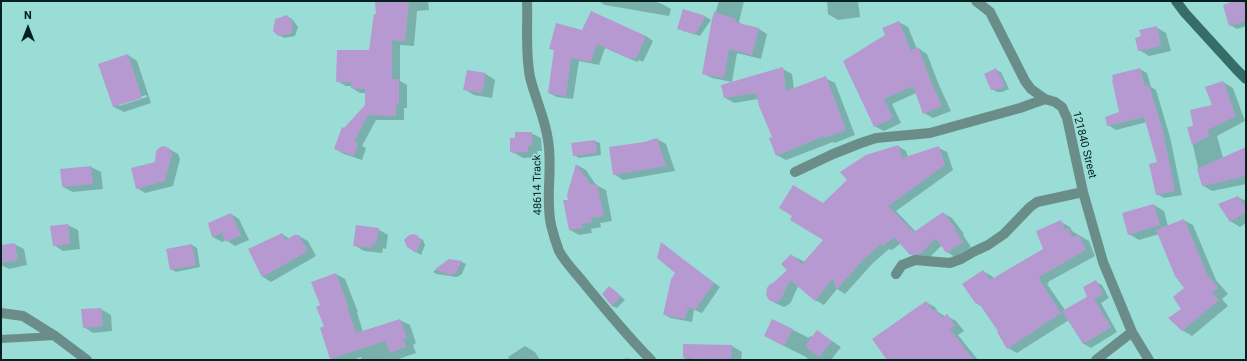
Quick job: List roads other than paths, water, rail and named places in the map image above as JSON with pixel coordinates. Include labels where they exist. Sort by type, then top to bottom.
[{"type":"street","name":"48614 Track","points":[[527,1],[527,55],[531,81],[545,123],[549,142],[549,209],[555,239],[568,264],[651,360]]},
{"type":"street","name":"121840 Street","points":[[976,1],[990,12],[1025,81],[1032,89],[1045,99],[1055,102],[1062,107],[1067,118],[1083,192],[1103,262],[1132,332],[1149,360]]},
{"type":"street","points":[[1176,1],[1185,13],[1246,78]]},
{"type":"street","points":[[795,172],[840,151],[876,138],[930,133],[1013,110],[1045,99]]},
{"type":"street","points":[[896,274],[902,265],[915,260],[950,263],[961,260],[1004,234],[1030,207],[1038,202],[1083,192]]},
{"type":"street","points":[[1,313],[23,316],[87,360]]},
{"type":"street","points":[[1096,360],[1132,332]]},
{"type":"lane","points":[[1,339],[54,336]]}]
